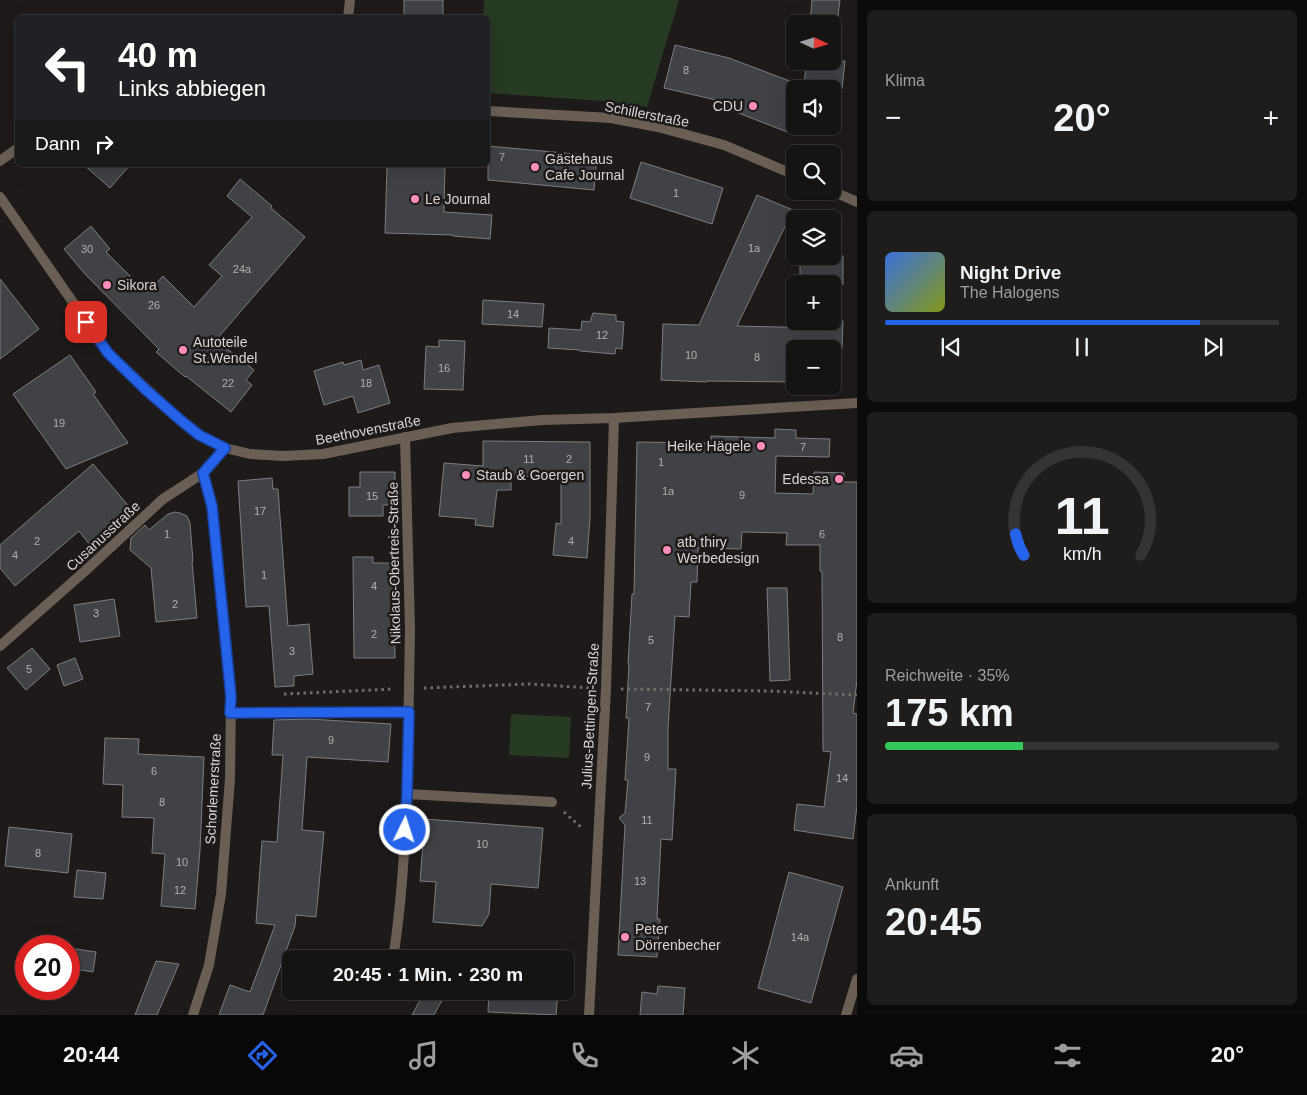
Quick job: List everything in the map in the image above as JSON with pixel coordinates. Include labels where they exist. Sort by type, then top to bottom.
[{"type":"street","points":[[348,15],[350,0]]},
{"type":"street","name":"Schillerstraße","points":[[490,111],[611,118],[658,127],[724,145],[786,171]]},
{"type":"street","points":[[0,161],[15,150]]},
{"type":"street","points":[[841,195],[857,202]]},
{"type":"street","name":"Beethovenstraße","points":[[0,197],[108,353],[199,435],[225,448],[250,454],[283,456],[323,454],[452,428],[542,420],[614,418],[857,402]]},
{"type":"street","name":"Julius-Bettingen-Straße","points":[[589,1015],[606,688],[614,418]]},
{"type":"street","name":"Nikolaus-Obertreis-Straße","points":[[394,950],[399,922],[407,794],[409,712],[410,629],[405,437]]},
{"type":"street","name":"Cusanusstraße","points":[[0,646],[163,499],[203,473],[225,448]]},
{"type":"street","name":"Schorlemerstraße","points":[[193,1015],[209,965],[220,894],[230,779],[231,697],[212,506],[203,473]]},
{"type":"street","points":[[230,713],[409,712]]},
{"type":"street","points":[[407,794],[552,802]]},
{"type":"street","points":[[846,1015],[857,979]]},
{"type":"path","points":[[280,695],[530,684],[857,695]]},
{"type":"path","points":[[552,802],[597,842]]},
{"type":"green space","points":[[484,0],[679,0],[647,107],[603,101],[490,93],[490,15],[483,15]]},
{"type":"green space","points":[[511,714],[571,717],[569,758],[509,755]]},
{"type":"building","points":[[404,0],[443,0],[443,15],[404,15]]},
{"type":"building","points":[[812,0],[840,0],[838,15],[811,15]]},
{"type":"building","points":[[675,45],[729,58],[787,80],[786,132],[723,107],[725,102],[664,88]]},
{"type":"building","points":[[841,61],[845,61],[842,89],[841,80],[805,80],[805,70],[841,70]]},
{"type":"building","points":[[490,146],[597,156],[594,190],[488,180]]},
{"type":"building","points":[[641,162],[723,188],[712,224],[630,198]]},
{"type":"building","points":[[86,167],[128,167],[110,188]]},
{"type":"building","name":"Le Journal","points":[[387,167],[445,167],[444,212],[492,215],[490,239],[453,235],[385,233]]},
{"type":"building","points":[[240,179],[305,237],[216,340],[254,370],[246,380],[252,385],[231,412],[156,352],[159,349],[85,274],[64,249],[91,226],[110,249],[106,252],[147,293],[163,276],[194,307],[222,276],[209,265],[252,217],[227,196]]},
{"type":"building","points":[[757,195],[793,210],[786,210],[786,224],[737,326],[786,327],[786,330],[841,330],[841,321],[843,321],[842,349],[841,340],[786,340],[786,382],[661,380],[663,324],[699,325]]},
{"type":"building","points":[[841,256],[843,256],[843,284],[841,284],[841,275],[800,275],[800,265],[841,265]]},
{"type":"building","points":[[0,279],[39,329],[0,359]]},
{"type":"building","points":[[483,300],[544,304],[542,327],[482,324]]},
{"type":"building","points":[[593,313],[616,315],[616,321],[624,322],[622,349],[616,348],[615,354],[548,348],[549,328],[581,330],[582,321],[590,322]]},
{"type":"building","points":[[439,340],[465,341],[463,390],[424,389],[426,346],[439,347]]},
{"type":"building","points":[[70,355],[96,392],[93,394],[128,443],[66,469],[13,394]]},
{"type":"building","points":[[361,360],[363,370],[379,365],[390,403],[358,413],[353,396],[324,405],[314,371],[343,362],[344,365]]},
{"type":"building","points":[[775,429],[796,430],[796,438],[830,439],[829,457],[776,456],[775,493],[813,494],[814,472],[844,473],[844,482],[857,482],[857,680],[853,713],[857,714],[857,806],[853,839],[794,830],[797,804],[824,807],[831,752],[823,751],[822,571],[820,571],[820,545],[786,545],[787,533],[742,532],[741,549],[698,548],[697,582],[691,582],[689,617],[675,616],[668,728],[668,769],[676,769],[672,840],[661,839],[657,919],[660,919],[657,957],[618,955],[625,825],[619,818],[625,813],[628,780],[625,780],[629,718],[626,718],[632,594],[634,594],[637,442],[711,443],[711,436],[775,438]]},
{"type":"building","points":[[483,441],[590,442],[590,518],[587,558],[553,555],[556,523],[561,524],[561,477],[511,476],[511,490],[497,490],[493,527],[475,525],[476,519],[439,516],[444,463],[483,466]]},
{"type":"building","points":[[93,464],[131,509],[90,545],[79,531],[15,586],[0,568],[0,545]]},
{"type":"building","points":[[360,472],[395,472],[395,505],[383,505],[383,516],[349,516],[349,487],[360,487]]},
{"type":"building","points":[[272,478],[273,489],[278,489],[288,626],[309,624],[313,674],[294,676],[294,686],[275,687],[269,606],[246,607],[238,481]]},
{"type":"building","points":[[175,512],[187,516],[190,523],[197,618],[156,622],[151,568],[130,550],[131,538],[145,525],[149,530],[168,514]]},
{"type":"building","points":[[353,557],[373,557],[373,563],[394,563],[395,658],[354,658]]},
{"type":"building","points":[[767,588],[787,588],[790,680],[770,681]]},
{"type":"building","points":[[114,599],[120,636],[80,642],[74,605]]},
{"type":"building","points":[[32,648],[50,669],[26,690],[7,668]]},
{"type":"building","points":[[75,658],[83,679],[64,686],[57,665]]},
{"type":"building","points":[[309,719],[391,724],[388,762],[307,757],[302,830],[324,832],[316,917],[296,915],[295,926],[286,950],[282,950],[282,962],[263,1015],[219,1015],[230,985],[250,992],[275,925],[256,923],[262,841],[277,842],[283,755],[272,755],[274,720]]},
{"type":"building","points":[[105,738],[139,739],[138,754],[204,757],[200,850],[195,909],[161,906],[165,854],[152,853],[154,818],[122,817],[123,785],[103,784]]},
{"type":"building","points":[[425,819],[543,828],[538,888],[491,884],[489,914],[482,926],[433,922],[436,882],[420,881]]},
{"type":"building","points":[[9,827],[72,834],[68,873],[5,866]]},
{"type":"building","points":[[77,870],[106,873],[103,899],[74,897]]},
{"type":"building","points":[[789,872],[843,887],[811,1003],[758,988]]},
{"type":"building","points":[[80,950],[96,952],[93,972],[80,970]]},
{"type":"building","points":[[156,961],[179,964],[157,1015],[135,1015]]},
{"type":"building","points":[[658,986],[685,988],[683,1015],[640,1015],[642,992],[657,994]]},
{"type":"building","points":[[420,1000],[442,1000],[434,1015],[412,1015]]},
{"type":"building","points":[[489,1000],[557,1000],[556,1015],[488,1012]]},
{"type":"place","name":"CDU","points":[[753,106]]},
{"type":"place","name":"Gästehaus Cafe Journal","points":[[535,167]]},
{"type":"place","name":"Le Journal","points":[[415,199]]},
{"type":"place","name":"Sikora","points":[[107,285]]},
{"type":"place","name":"Autoteile St.Wendel","points":[[183,350]]},
{"type":"place","name":"Heike Hägele","points":[[761,446]]},
{"type":"place","name":"Staub & Goergen","points":[[466,475]]},
{"type":"place","name":"Edessa","points":[[839,479]]},
{"type":"place","name":"atb thiry Werbedesign","points":[[667,550]]},
{"type":"place","name":"Peter Dörrenbecher","points":[[625,937]]},
{"type":"route","points":[[86,322],[108,353],[145,389],[199,435],[225,448],[203,473],[212,506],[231,697],[230,713],[409,712],[405,830]]}]
